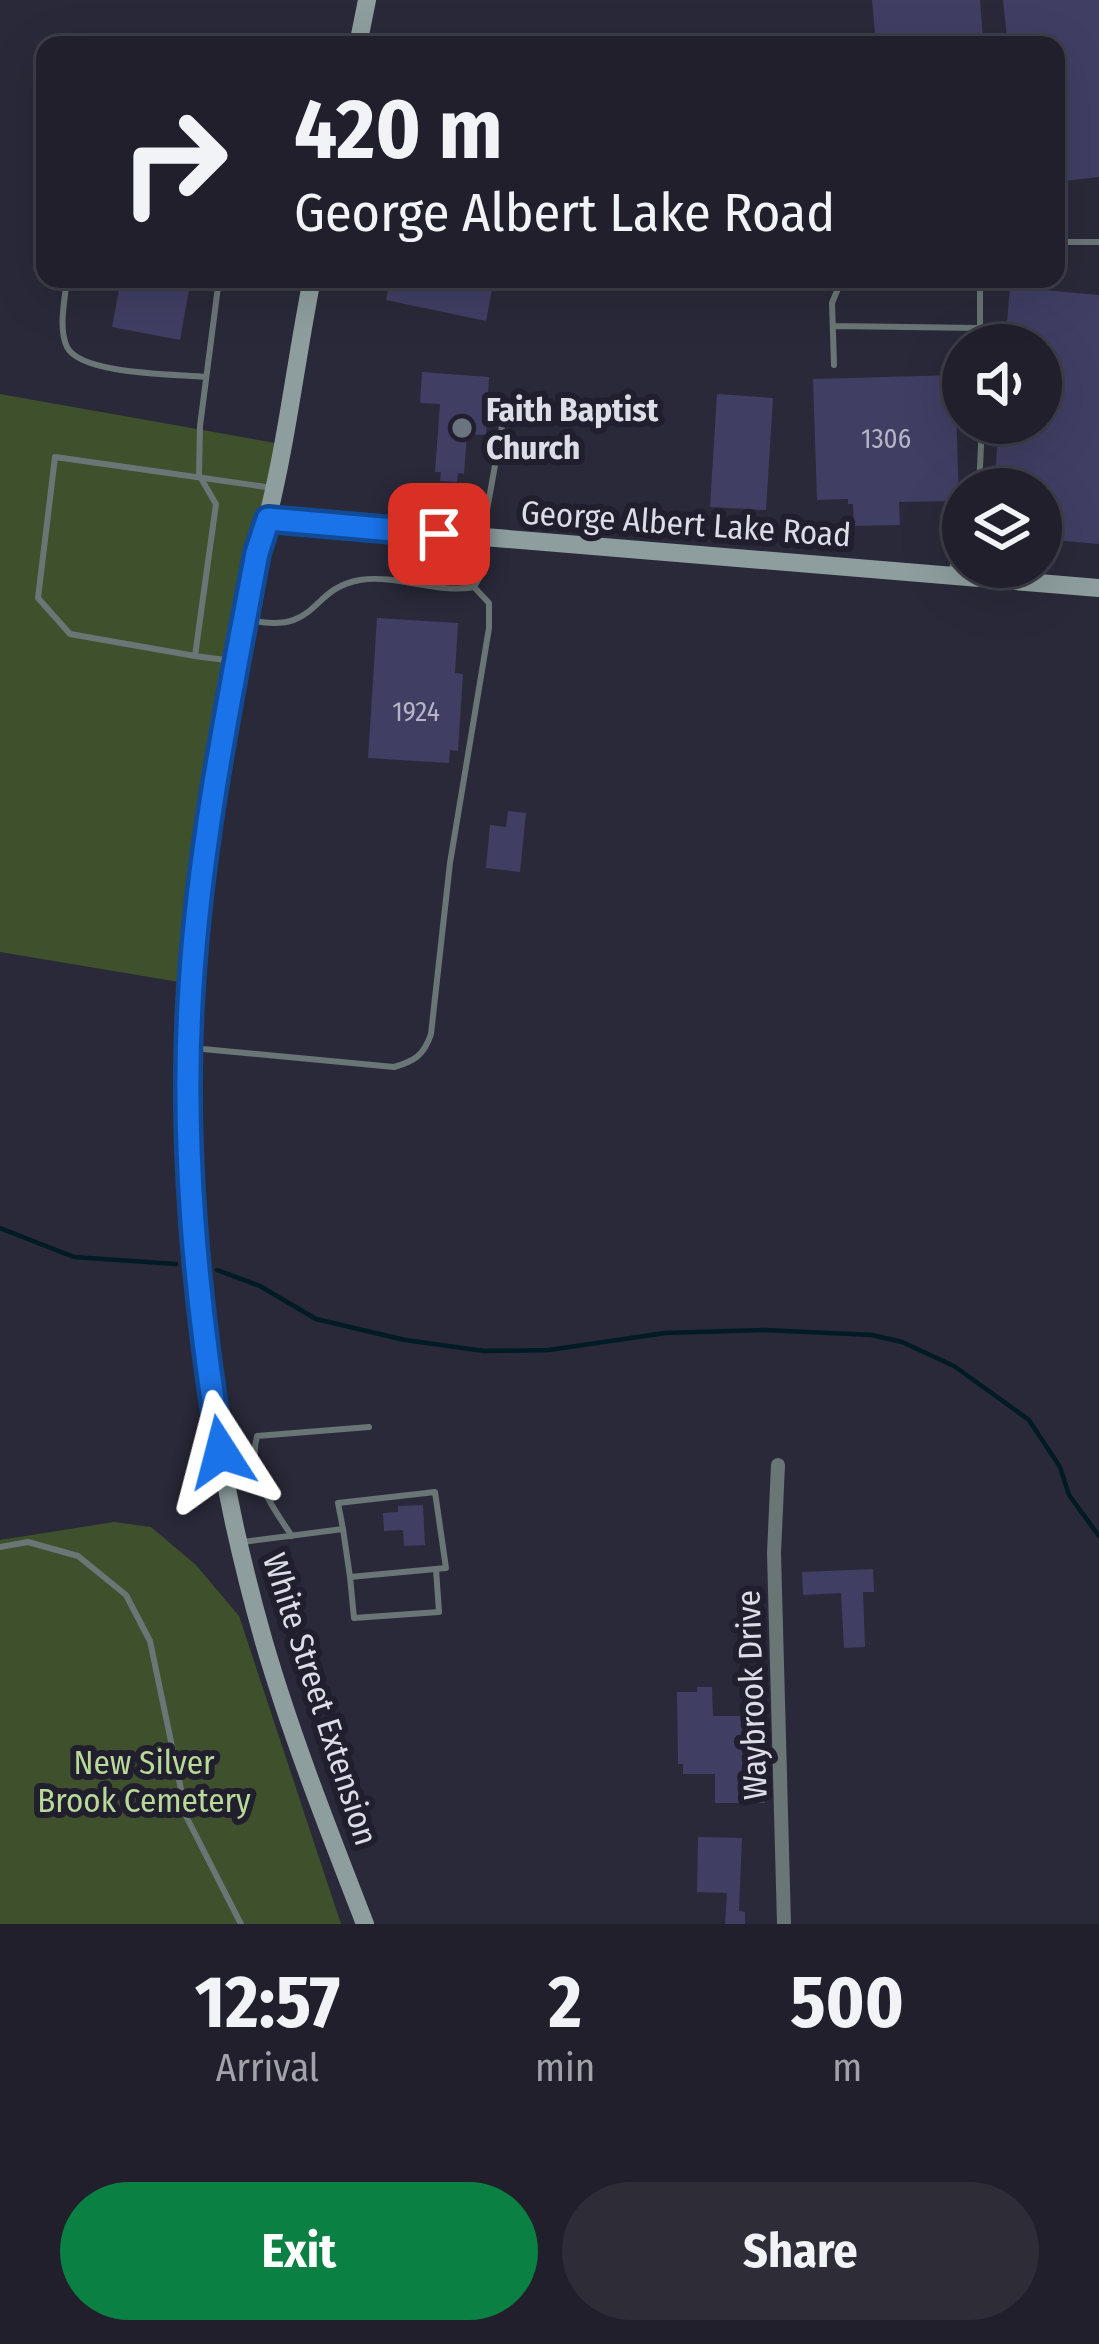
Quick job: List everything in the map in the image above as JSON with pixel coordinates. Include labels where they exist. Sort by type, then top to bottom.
[{"type":"street","points":[[360,36],[367,0]]},
{"type":"street","name":"White Street Extension","points":[[310,288],[237,662],[202,884],[189,1048],[196,1268],[221,1452],[239,1543],[280,1695],[365,1924]]},
{"type":"street","name":"George Albert Lake Road","points":[[268,519],[942,573]]},
{"type":"street","name":"George Albert Lake Road","points":[[1062,585],[1099,588]]},
{"type":"street","name":"Waybrook Drive","points":[[778,1465],[774,1553],[784,1924]]},
{"type":"lane","points":[[1065,242],[1099,242]]},
{"type":"lane","points":[[66,288],[63,316],[68,347],[81,361],[124,370],[206,376]]},
{"type":"lane","points":[[195,656],[216,504],[199,475],[200,426],[218,288]]},
{"type":"lane","points":[[834,365],[832,303],[838,288]]},
{"type":"lane","points":[[980,288],[980,324]]},
{"type":"lane","points":[[834,326],[942,327]]},
{"type":"lane","points":[[474,586],[485,568],[482,538],[504,415]]},
{"type":"lane","points":[[237,662],[70,634],[38,598],[56,457],[273,488]]},
{"type":"lane","points":[[189,1048],[394,1067],[414,1062],[426,1050],[489,603],[474,586],[364,579],[345,584],[296,621],[282,626],[245,619]]},
{"type":"lane","points":[[292,1536],[268,1501],[253,1452],[257,1436],[369,1427]]},
{"type":"lane","points":[[350,1577],[446,1568],[435,1492],[338,1503],[354,1618],[440,1612],[436,1569]]},
{"type":"lane","points":[[239,1543],[343,1529]]},
{"type":"lane","points":[[0,1547],[28,1542],[78,1556],[126,1595],[150,1641],[187,1818],[241,1924]]},
{"type":"green space","points":[[0,394],[281,444],[191,984],[0,952]]},
{"type":"green space","name":"New Silver Brook Cemetery","points":[[114,1522],[151,1527],[196,1565],[239,1616],[341,1924],[0,1924],[0,1540]]},
{"type":"building","points":[[872,0],[980,0],[983,36],[875,36]]},
{"type":"building","points":[[1003,0],[1099,0],[1099,177],[1065,181],[1065,36],[1007,36]]},
{"type":"building","points":[[119,288],[189,288],[180,340],[112,327]]},
{"type":"building","points":[[388,288],[492,288],[486,321],[386,300]]},
{"type":"building","points":[[1010,288],[1099,295],[1099,544],[1062,541],[1062,468],[996,468],[997,444],[1062,444],[1062,324],[1007,324]]},
{"type":"building","name":"Faith Baptist Church","points":[[422,372],[489,377],[486,435],[467,434],[464,474],[458,473],[457,482],[440,481],[441,472],[435,472],[440,404],[420,403]]},
{"type":"building","points":[[942,375],[942,444],[957,444],[958,468],[942,468],[942,501],[899,502],[900,525],[854,526],[853,504],[848,499],[817,500],[813,379]]},
{"type":"building","points":[[717,394],[773,398],[766,510],[710,507]]},
{"type":"building","points":[[377,618],[458,623],[455,673],[463,674],[458,751],[450,750],[449,763],[368,758]]},
{"type":"building","points":[[508,811],[526,813],[520,872],[486,868],[490,825],[506,827]]},
{"type":"building","points":[[423,1505],[425,1545],[404,1546],[403,1530],[384,1531],[383,1513],[398,1512],[398,1506]]},
{"type":"building","points":[[873,1569],[874,1592],[863,1592],[865,1647],[844,1648],[841,1593],[803,1595],[802,1572]]},
{"type":"building","points":[[697,1687],[712,1687],[713,1716],[764,1716],[765,1803],[715,1803],[715,1774],[683,1774],[683,1764],[678,1764],[677,1692],[697,1692]]},
{"type":"building","points":[[698,1837],[742,1838],[739,1911],[745,1912],[745,1924],[725,1924],[727,1893],[697,1892]]},
{"type":"waterway","points":[[0,1228],[74,1257],[176,1264]]},
{"type":"waterway","points":[[217,1270],[260,1286],[316,1319],[405,1340],[484,1351],[549,1350],[665,1333],[765,1330],[872,1335],[902,1342],[954,1366],[1029,1420],[1060,1467],[1069,1495],[1099,1536]]},
{"type":"place","name":"Faith Baptist Church","points":[[462,428]]},
{"type":"route","points":[[221,1452],[192,1221],[190,1010],[210,817],[257,553],[268,519],[439,534]]}]
